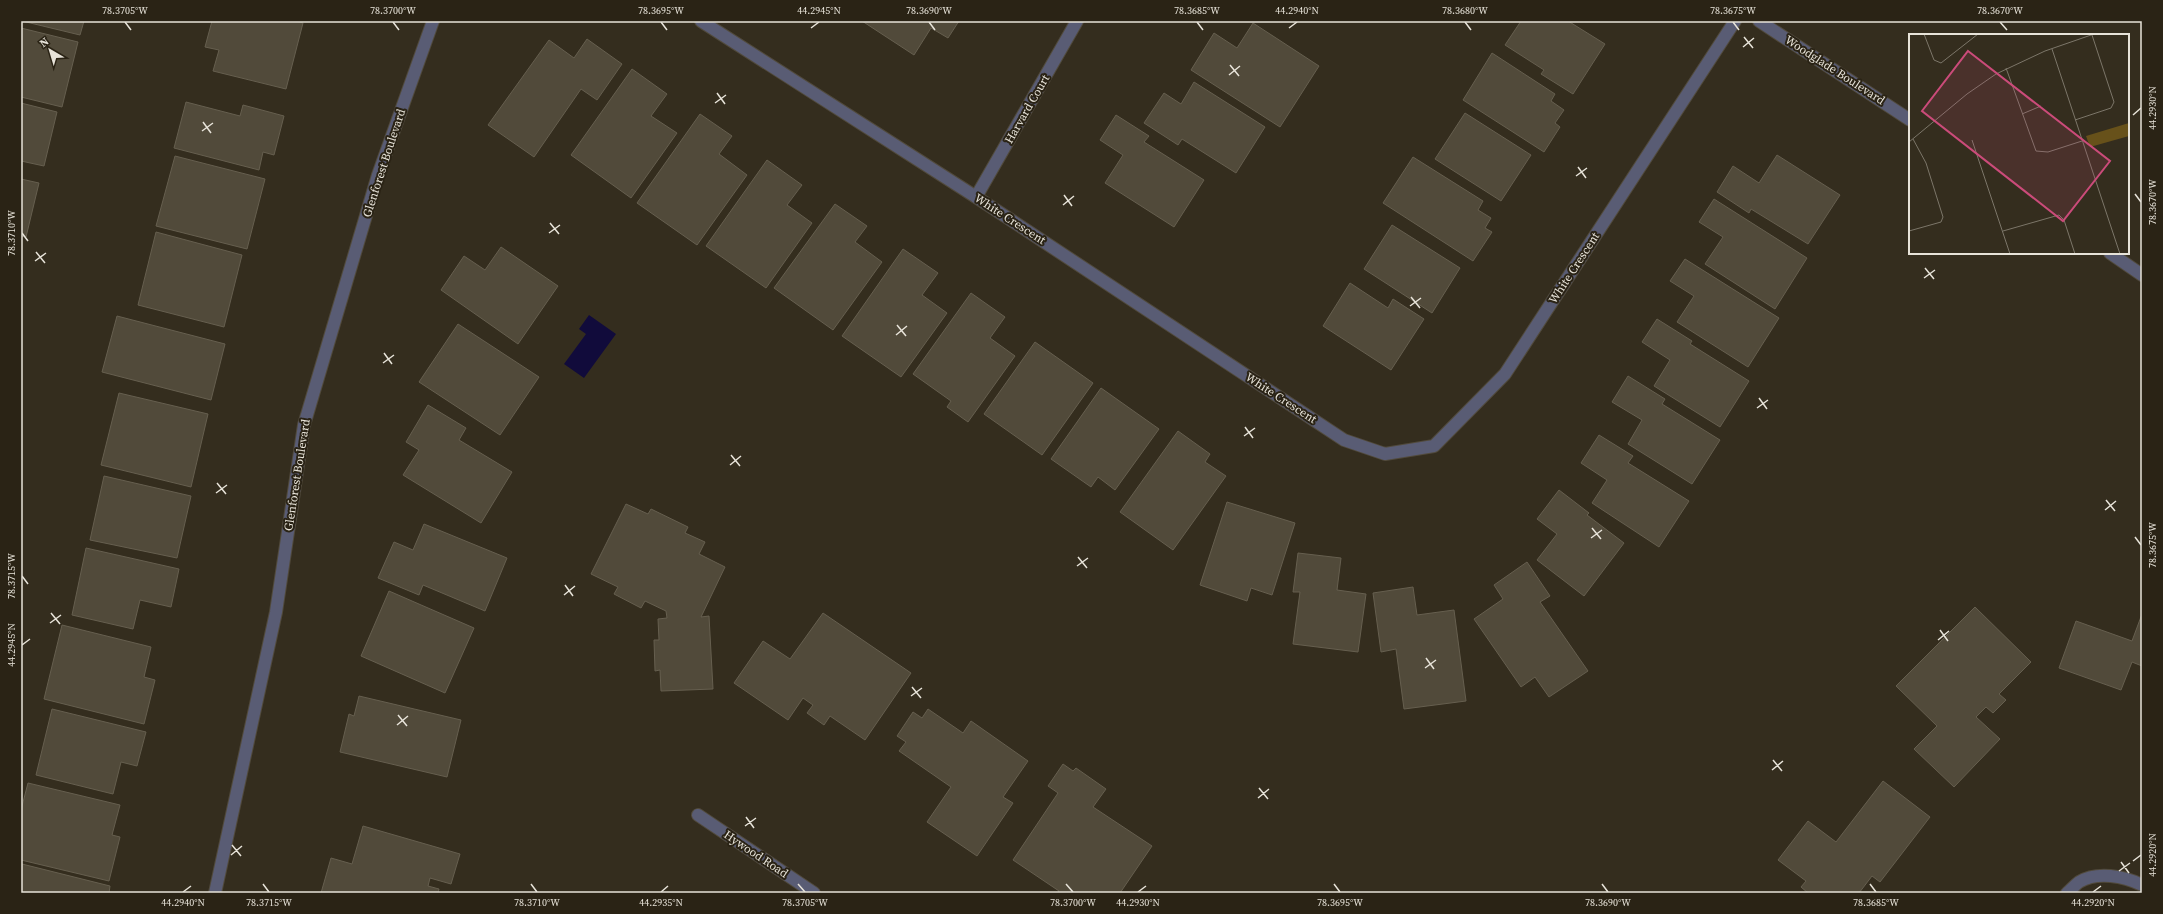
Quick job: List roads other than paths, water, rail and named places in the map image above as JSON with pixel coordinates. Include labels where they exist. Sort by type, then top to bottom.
[{"type":"street","name":"Glenforest Boulevard","points":[[215,893],[276,612],[304,425],[378,175],[432,21]]},
{"type":"street","name":"White Crescent","points":[[701,21],[976,197],[1344,440],[1385,454],[1434,446],[1505,374],[1735,21]]},
{"type":"street","name":"Harvard Court","points":[[976,197],[1077,21]]},
{"type":"street","name":"Woodglade Boulevard","points":[[1759,21],[1909,119]]},
{"type":"street","points":[[2112,254],[2142,274]]},
{"type":"street","name":"Hywood Road","points":[[698,815],[814,893]]},
{"type":"street","points":[[2068,893],[2079,882],[2099,875],[2132,880],[2142,885]]}]
